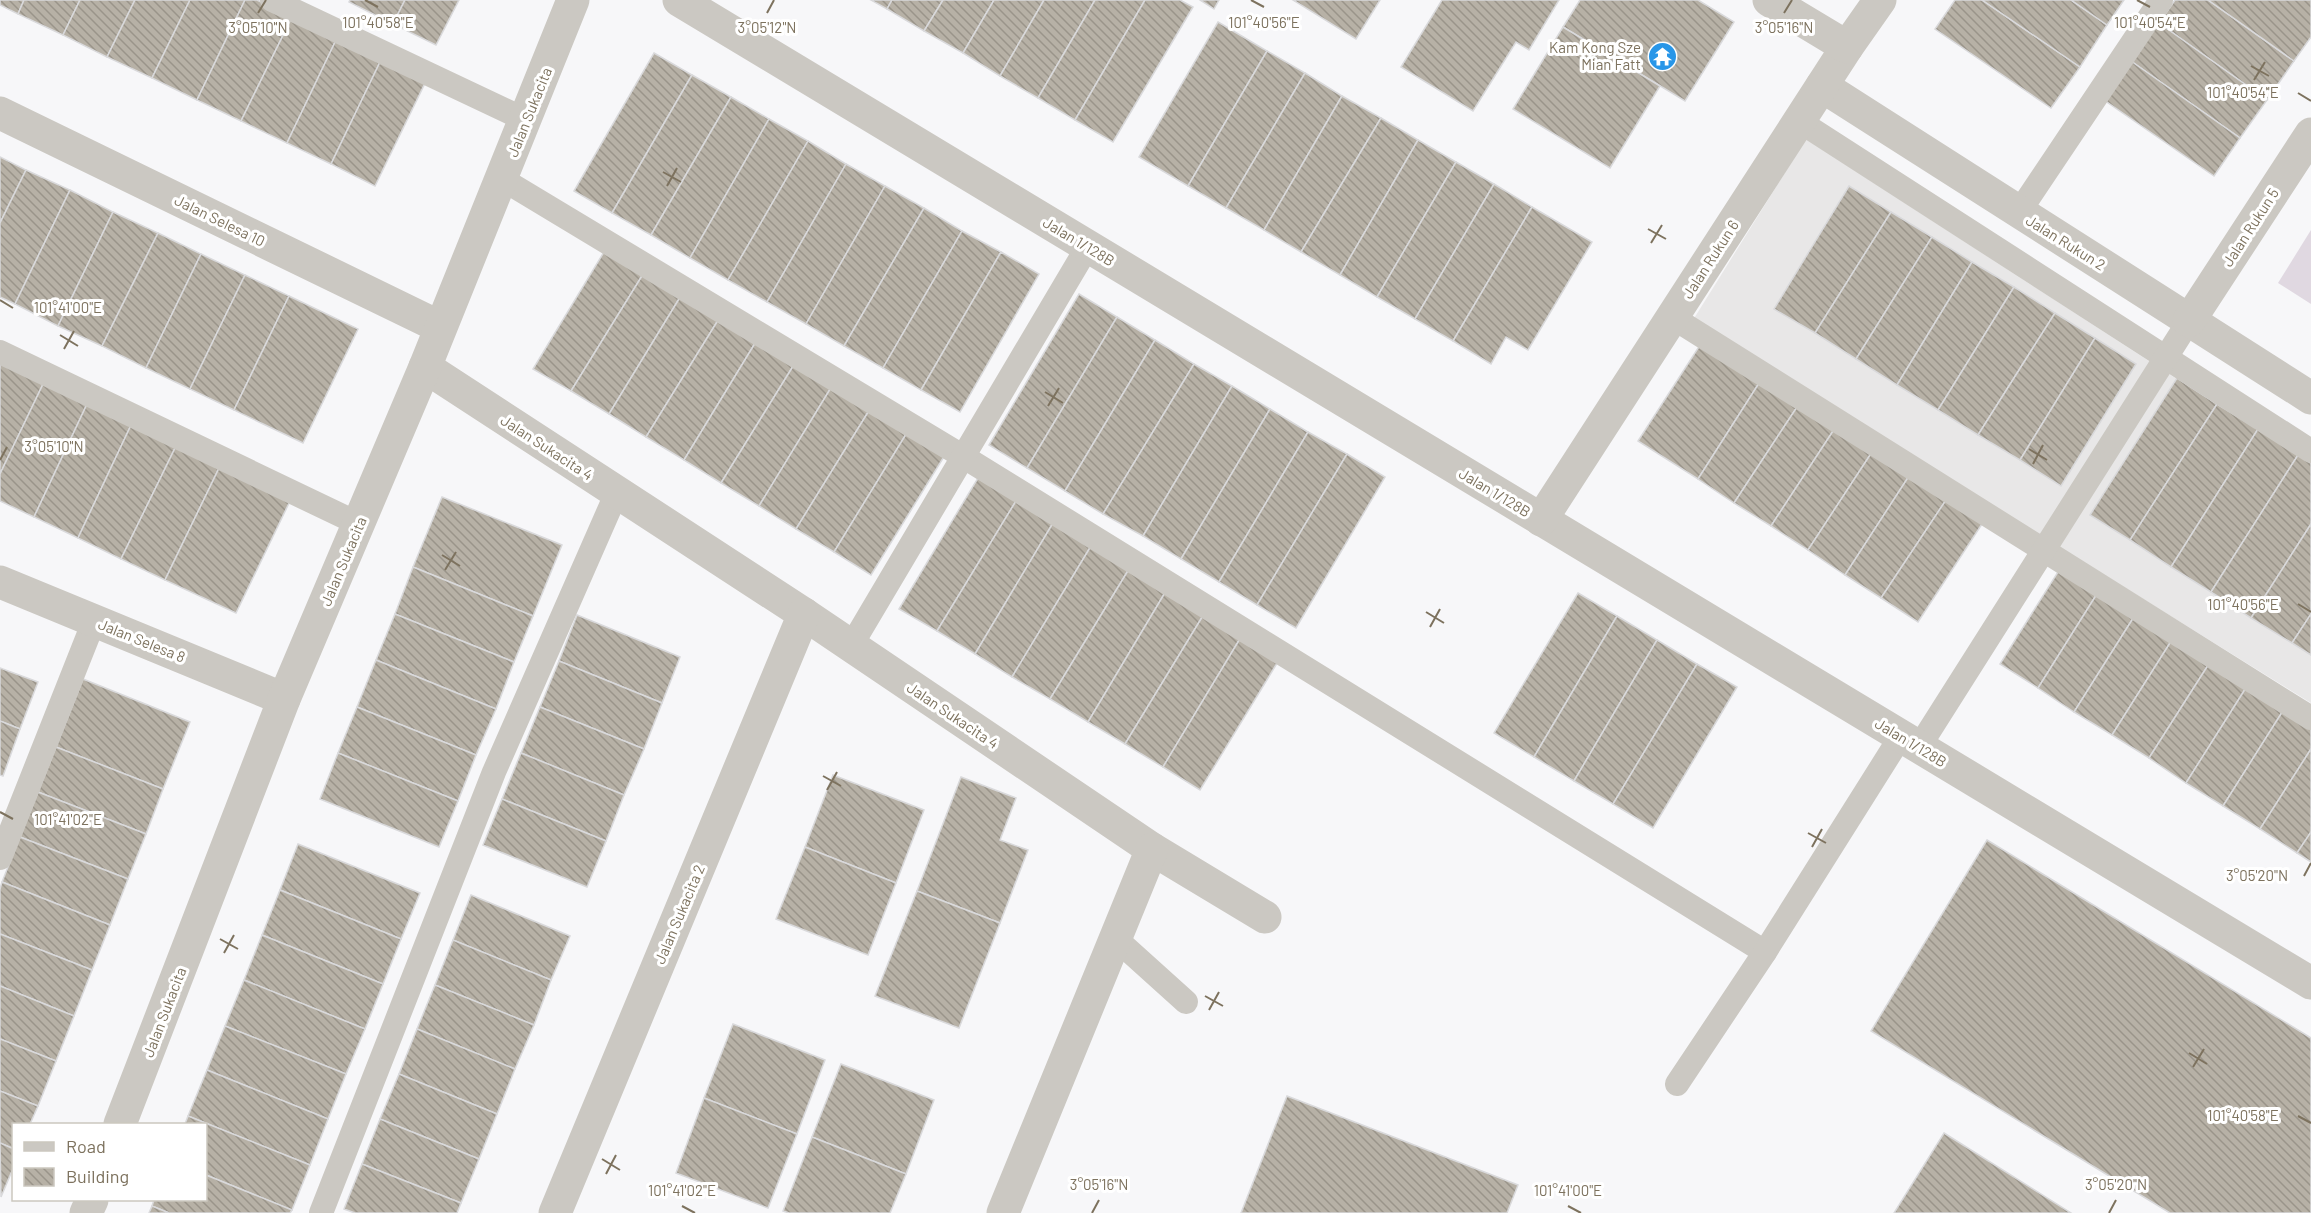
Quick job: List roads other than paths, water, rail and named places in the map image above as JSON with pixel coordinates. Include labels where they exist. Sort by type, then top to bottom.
[{"type":"street","name":"Jalan Sukacita","points":[[121,1123],[284,699],[425,367],[573,0]]},
{"type":"street","name":"Jalan 1/128B","points":[[679,0],[2311,983]]},
{"type":"street","points":[[1769,0],[1847,47]]},
{"type":"street","name":"Jalan Rukun 6","points":[[1541,519],[1847,47],[1880,0]]},
{"type":"street","name":"Jalan Rukun 2","points":[[1822,86],[2311,398]]},
{"type":"street","name":"Jalan Selesa 10","points":[[0,113],[440,327]]},
{"type":"street","name":"Jalan Rukun 5","points":[[2189,321],[2311,134]]},
{"type":"street","name":"Jalan Sukacita 4","points":[[425,367],[804,614],[1152,849],[1265,917]]},
{"type":"street","name":"Jalan Selesa 8","points":[[0,582],[284,699]]},
{"type":"street","name":"Jalan Sukacita 2","points":[[555,1213],[804,614]]},
{"type":"street","points":[[1004,1213],[1152,849]]},
{"type":"lane","points":[[272,0],[526,120]]},
{"type":"lane","points":[[2019,212],[2161,0]]},
{"type":"lane","points":[[1799,121],[2311,451]]},
{"type":"lane","points":[[502,179],[964,457],[1765,952]]},
{"type":"lane","points":[[851,646],[1088,246]]},
{"type":"lane","points":[[1672,317],[2311,718]]},
{"type":"lane","points":[[1677,1084],[1765,952],[2044,550],[2189,321]]},
{"type":"lane","points":[[0,352],[359,524]]},
{"type":"lane","points":[[321,1213],[494,772],[617,492]]},
{"type":"lane","points":[[0,858],[94,621]]},
{"type":"lane","points":[[1115,938],[1186,1002]]},
{"type":"place","name":"Kam Kong Sze Mian Fatt","points":[[1662,56]]}]
